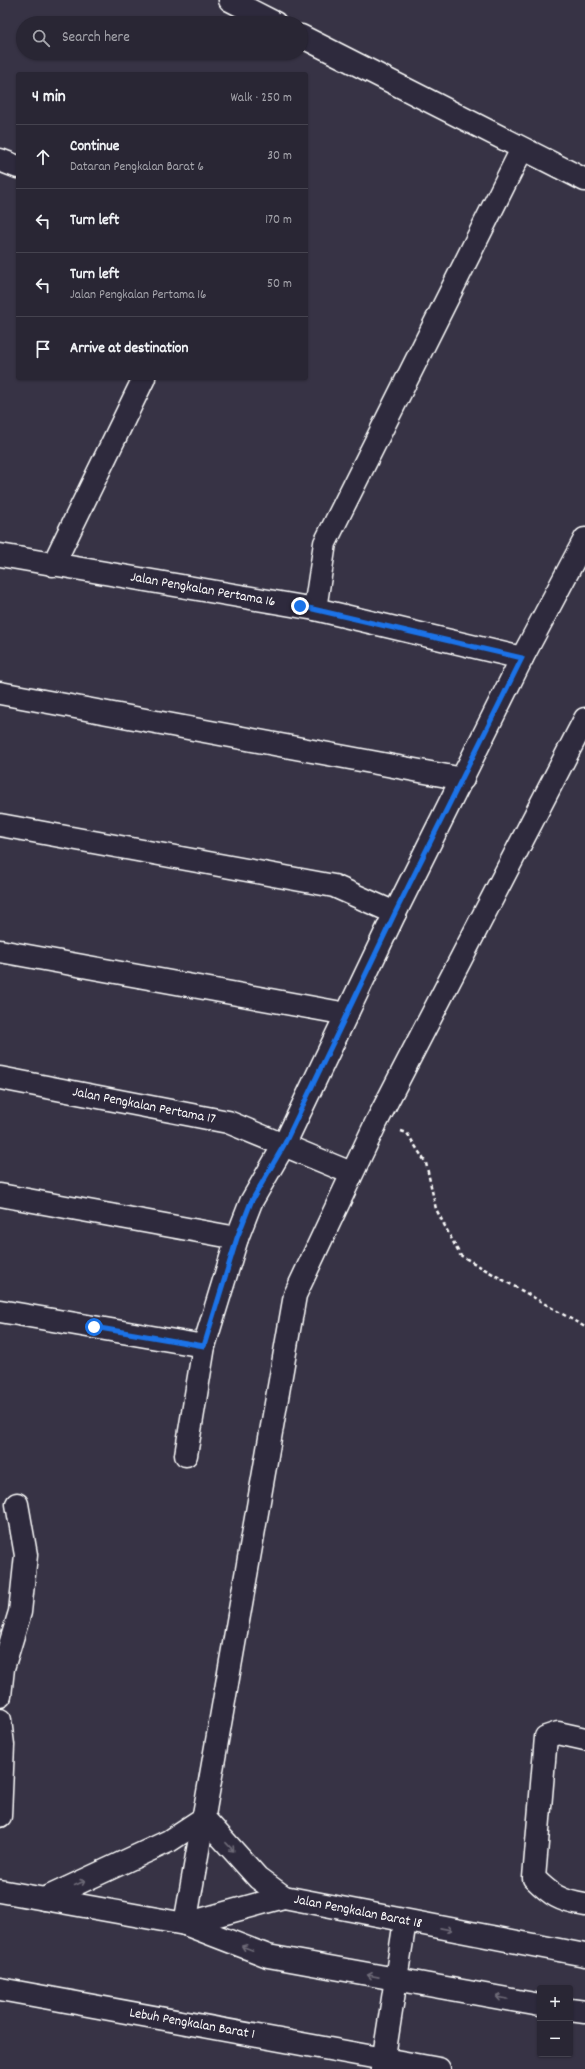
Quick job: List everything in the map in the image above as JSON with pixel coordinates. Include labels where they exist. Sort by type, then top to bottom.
[{"type":"street","points":[[230,0],[261,16]]},
{"type":"street","points":[[308,40],[585,180]]},
{"type":"street","points":[[315,609],[325,543],[522,149]]},
{"type":"street","points":[[0,160],[16,166]]},
{"type":"street","points":[[54,564],[143,380]]},
{"type":"street","points":[[186,1455],[204,1346],[237,1238],[251,1202],[284,1145],[395,913],[522,658],[585,539]]},
{"type":"street","name":"Jalan Pengkalan Pertama 16","points":[[0,555],[315,609],[522,658]]},
{"type":"street","points":[[0,693],[462,779]]},
{"type":"street","points":[[185,1924],[295,1295],[351,1172],[376,1122],[585,719]]},
{"type":"street","points":[[0,825],[334,886],[395,913]]},
{"type":"street","points":[[0,951],[347,1014]]},
{"type":"street","name":"Jalan Pengkalan Pertama 17","points":[[0,1078],[228,1122],[351,1172]]},
{"type":"street","points":[[0,1195],[237,1238]]},
{"type":"street","points":[[0,1311],[204,1346]]},
{"type":"street","points":[[0,1696],[3,1668],[20,1612],[26,1555],[17,1504]]},
{"type":"street","points":[[0,1720],[3,1745],[0,1816]]},
{"type":"street","points":[[585,1739],[558,1733],[546,1737],[534,1878],[550,1894],[566,1902],[585,1905]]},
{"type":"street","points":[[204,1818],[258,1878],[284,1897]]},
{"type":"street","points":[[44,1899],[169,1841],[204,1818]]},
{"type":"street","points":[[0,1891],[185,1924],[268,1956],[537,2004]]},
{"type":"street","name":"Jalan Pengkalan Barat 18","points":[[185,1924],[284,1897],[585,1955]]},
{"type":"street","points":[[383,2064],[405,1921]]},
{"type":"street","name":"Lebuh Pengkalan Barat 1","points":[[0,1989],[383,2064],[439,2069]]},
{"type":"street","points":[[573,2010],[585,2012]]},
{"type":"path","points":[[376,1122],[406,1133],[426,1163],[436,1209],[460,1254],[585,1327]]},
{"type":"route","points":[[94,1327],[204,1346],[237,1238],[251,1202],[284,1145],[395,913],[522,658],[300,606]]}]
